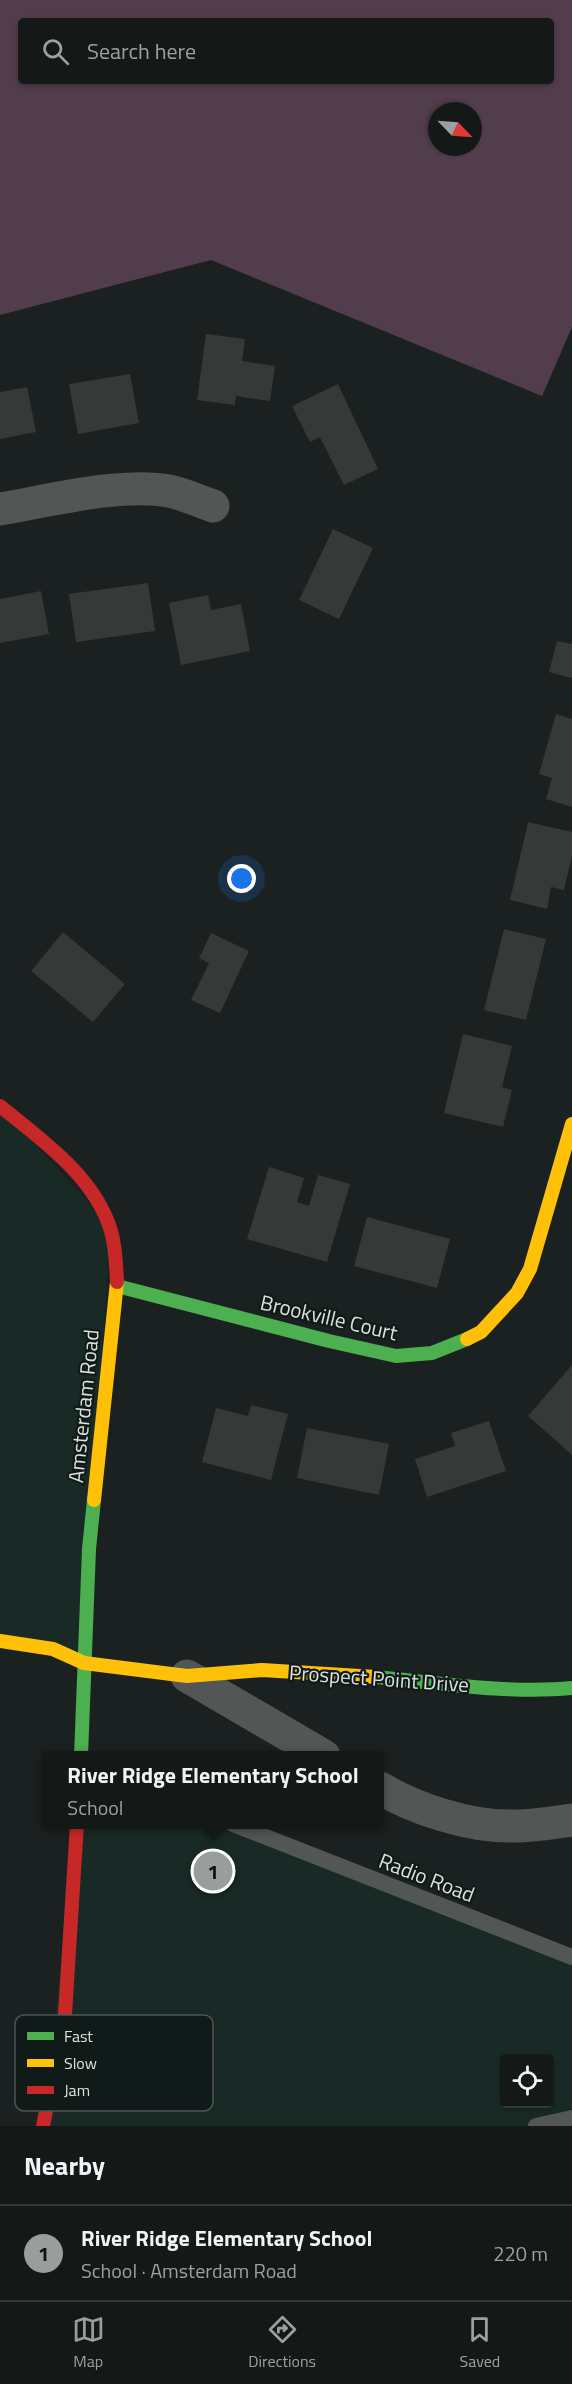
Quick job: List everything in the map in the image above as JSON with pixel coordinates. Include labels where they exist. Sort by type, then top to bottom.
[{"type":"street","points":[[0,509],[89,494],[142,488],[170,491],[213,506]]},
{"type":"street","name":"Amsterdam Road","points":[[0,1106],[59,1155],[97,1201],[110,1226],[115,1246],[117,1286],[89,1549],[81,1751]]},
{"type":"street","name":"Brookville Court","points":[[117,1286],[396,1356],[432,1353],[460,1343],[481,1332],[517,1293],[530,1269],[572,1124]]},
{"type":"street","name":"Prospect Point Drive","points":[[0,1641],[53,1649],[84,1663],[187,1676],[273,1670],[342,1673],[449,1684],[550,1690],[572,1688]]},
{"type":"street","name":"Prospect Point Drive","points":[[187,1676],[317,1751]]},
{"type":"street","points":[[384,1790],[401,1800],[454,1819],[510,1826],[572,1820]]},
{"type":"street","points":[[65,2015],[77,1829]]},
{"type":"street","points":[[43,2126],[46,2111]]},
{"type":"lane","name":"Radio Road","points":[[246,1829],[572,1957]]},
{"type":"lane","points":[[536,2126],[572,2118]]},
{"type":"shaded area","points":[[0,0],[572,0],[572,327],[542,396],[211,260],[0,315]]},
{"type":"shaded area","points":[[0,1106],[110,1226],[84,1663],[0,1641]]},
{"type":"shaded area","points":[[77,1829],[243,1829],[572,1957],[572,2126],[43,2126],[45,2111],[213,2111],[213,2015],[56,2015]]},
{"type":"building","points":[[206,334],[245,339],[242,361],[275,366],[270,401],[236,396],[235,405],[197,400]]},
{"type":"building","points":[[130,374],[139,423],[78,434],[69,384]]},
{"type":"building","points":[[338,384],[378,469],[344,485],[320,437],[310,442],[292,406]]},
{"type":"building","points":[[27,387],[36,432],[0,439],[0,392]]},
{"type":"building","points":[[333,529],[373,548],[339,619],[299,600]]},
{"type":"building","points":[[148,583],[155,631],[76,642],[69,594]]},
{"type":"building","points":[[41,591],[49,634],[0,643],[0,599]]},
{"type":"building","points":[[208,595],[211,610],[241,604],[250,651],[181,665],[169,603]]},
{"type":"building","points":[[557,641],[572,644],[572,678],[549,672]]},
{"type":"building","points":[[556,714],[572,719],[572,807],[546,799],[552,778],[539,774]]},
{"type":"building","points":[[528,822],[572,832],[572,856],[564,890],[551,887],[547,909],[510,900]]},
{"type":"building","points":[[504,929],[546,939],[526,1020],[484,1010]]},
{"type":"building","points":[[63,932],[125,984],[93,1022],[31,971]]},
{"type":"building","points":[[211,933],[249,951],[220,1013],[191,1000],[209,963],[199,958]]},
{"type":"building","points":[[463,1034],[512,1046],[502,1087],[512,1090],[503,1127],[444,1113]]},
{"type":"building","points":[[269,1167],[304,1178],[297,1202],[309,1206],[318,1175],[350,1184],[327,1262],[247,1239]]},
{"type":"building","points":[[367,1217],[450,1239],[437,1288],[354,1266]]},
{"type":"building","points":[[572,1365],[572,1455],[528,1416]]},
{"type":"building","points":[[251,1405],[288,1414],[271,1480],[202,1462],[216,1408],[248,1416]]},
{"type":"building","points":[[489,1421],[506,1471],[427,1497],[415,1459],[455,1446],[451,1433]]},
{"type":"building","points":[[307,1428],[389,1444],[379,1495],[297,1478]]},
{"type":"traffic: fast","points":[[117,1286],[396,1356],[432,1353],[467,1339]]},
{"type":"traffic: fast","points":[[81,1751],[89,1549],[94,1500]]},
{"type":"traffic: fast","points":[[376,1677],[499,1689],[572,1688]]},
{"type":"traffic: slow","points":[[467,1339],[481,1332],[517,1293],[530,1269],[572,1124]]},
{"type":"traffic: slow","points":[[94,1500],[117,1282]]},
{"type":"traffic: slow","points":[[0,1641],[53,1649],[84,1663],[187,1676],[262,1670],[376,1677]]},
{"type":"traffic: jam","points":[[0,1106],[49,1146],[93,1193],[111,1231],[117,1282]]},
{"type":"traffic: jam","points":[[65,2015],[77,1829]]},
{"type":"traffic: jam","points":[[43,2126],[46,2111]]},
{"type":"place","name":"River Ridge Elementary School","points":[[213,1871]]}]
